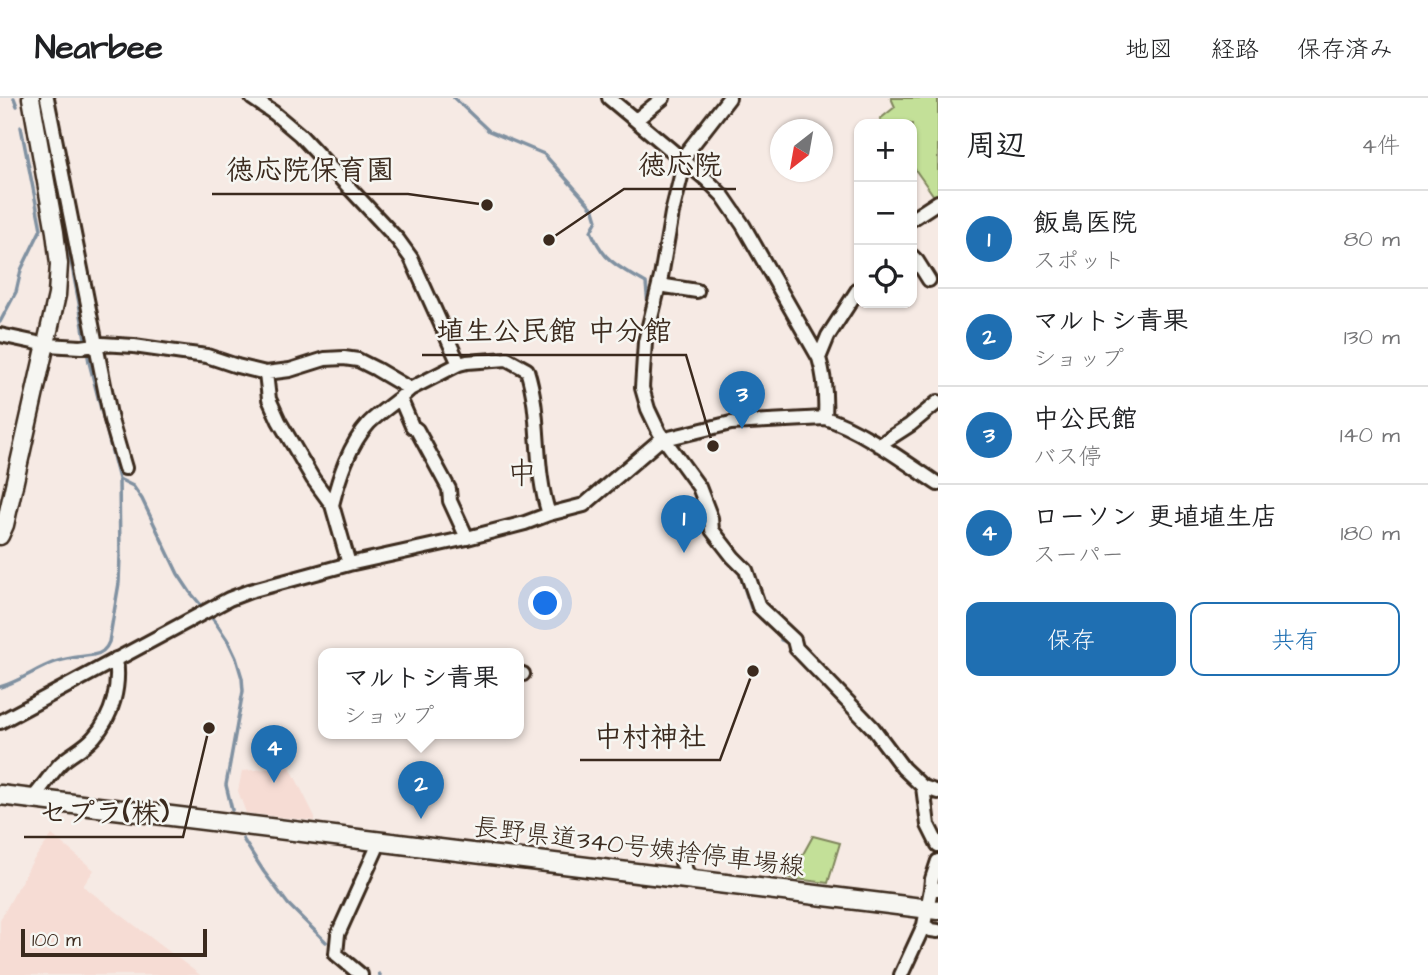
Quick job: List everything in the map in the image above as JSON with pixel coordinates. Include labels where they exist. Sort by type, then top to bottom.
[{"type":"main road","name":"長野県道340号姨捨停車場線","points":[[0,795],[691,880],[930,915]]},
{"type":"street","points":[[0,537],[5,525],[57,295],[59,264],[55,232],[31,98]]},
{"type":"street","points":[[47,98],[90,346],[125,468]]},
{"type":"street","points":[[252,98],[300,135],[398,240],[411,257],[459,364]]},
{"type":"street","points":[[610,98],[708,180],[743,225],[820,358],[826,404],[825,418]]},
{"type":"street","points":[[636,120],[663,98]]},
{"type":"street","points":[[729,98],[687,152],[645,342],[642,388],[648,409],[659,432],[699,487],[711,518],[712,530],[746,570],[759,607],[794,640],[796,648],[873,727],[903,768],[923,788],[938,792]]},
{"type":"street","points":[[917,216],[938,202]]},
{"type":"street","points":[[917,261],[929,280]]},
{"type":"street","points":[[659,285],[697,291]]},
{"type":"street","points":[[820,358],[828,336],[854,296]]},
{"type":"street","points":[[0,335],[47,345],[134,346],[207,356],[266,373],[290,370],[325,359],[358,360],[376,369],[405,394],[412,426],[417,430],[449,489],[450,501],[467,538]]},
{"type":"street","points":[[332,505],[347,457],[373,419],[405,394],[459,364],[507,359],[527,370],[534,402],[538,469],[548,514]]},
{"type":"street","points":[[266,373],[269,399],[279,421],[313,479],[332,505],[349,564]]},
{"type":"street","points":[[879,446],[938,402]]},
{"type":"street","points":[[0,722],[206,611],[250,591],[349,564],[467,538],[584,505],[660,440],[731,423],[825,418],[879,446],[938,484]]},
{"type":"street","points":[[32,799],[60,764],[94,737],[108,716],[117,684],[116,659]]},
{"type":"street","points":[[923,788],[928,825],[938,845]]},
{"type":"street","points":[[361,975],[336,954],[338,934],[376,850],[377,841]]},
{"type":"street","points":[[901,975],[930,915],[935,889],[932,879],[938,861]]},
{"type":"street","points":[[682,863],[691,880]]},
{"type":"street","points":[[930,915],[932,930],[938,931]]},
{"type":"shaded area","points":[[290,767],[315,821],[246,813],[238,791],[242,771]]},
{"type":"shaded area","points":[[52,835],[94,870],[83,886],[200,975],[0,975],[0,920],[32,862]]},
{"type":"green space","points":[[891,98],[938,98],[936,199],[917,172],[917,119],[880,119],[895,107]]},
{"type":"green space","points":[[813,836],[840,843],[828,883],[787,878],[802,856]]},
{"type":"waterway","points":[[14,98],[17,106]]},
{"type":"waterway","points":[[0,687],[55,662],[103,651],[109,642],[119,583],[119,479],[89,362],[40,98]]},
{"type":"waterway","points":[[454,98],[489,131],[544,154],[594,210],[597,220],[591,231],[604,253],[620,268],[646,283],[646,312]]},
{"type":"waterway","points":[[0,322],[16,292],[21,270],[41,229],[21,127]]},
{"type":"waterway","points":[[119,479],[133,486],[142,499],[178,574],[216,623],[236,658],[243,691],[226,785],[232,810]]},
{"type":"waterway","points":[[705,531],[721,551]]},
{"type":"waterway","points":[[738,569],[751,608],[781,640],[791,644]]},
{"type":"waterway","points":[[243,839],[288,904],[326,942]]},
{"type":"place","name":"徳応院保育園","points":[[487,205]]},
{"type":"place","name":"徳応院","points":[[549,240]]},
{"type":"place","name":"中公民館","points":[[742,429]]},
{"type":"place","name":"埴生公民館 中分館","points":[[713,446]]},
{"type":"place","name":"飯島医院","points":[[684,553]]},
{"type":"place","name":"中村神社","points":[[753,671]]},
{"type":"place","name":"セプラ(株)","points":[[209,728]]},
{"type":"place","name":"ローソン 更埴埴生店","points":[[274,783]]},
{"type":"place","name":"マルトシ青果","points":[[421,819]]},
{"type":"district","name":"中","points":[[522,474]]}]
